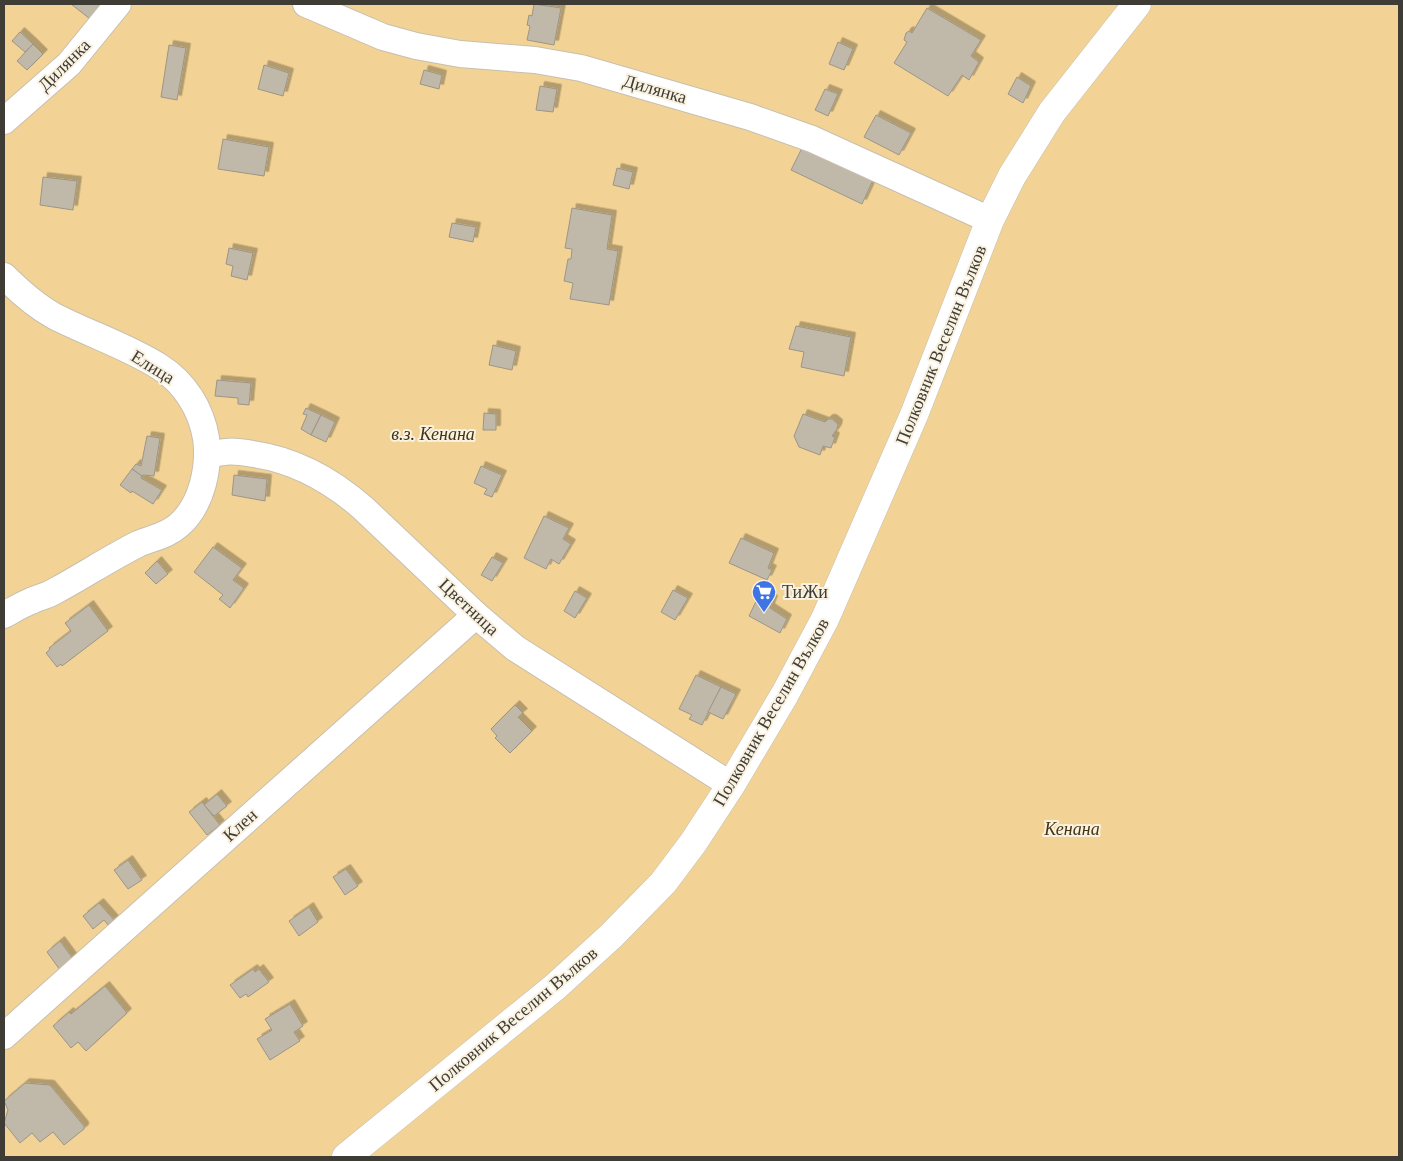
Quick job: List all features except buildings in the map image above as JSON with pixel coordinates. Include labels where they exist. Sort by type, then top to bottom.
[{"type":"main road","name":"Полковник Веселин Вълков","points":[[346,1157],[547,993],[611,936],[663,883],[693,843],[731,785],[785,694],[825,619],[914,415],[990,220],[1012,176],[1046,120],[1137,4]]},
{"type":"street","name":"Дилянка","points":[[4,121],[69,64],[118,4]]},
{"type":"street","name":"Дилянка","points":[[306,4],[383,37],[416,46],[460,54],[535,60],[581,68],[750,117],[812,139],[990,220]]},
{"type":"street","name":"Елица","points":[[4,276],[16,288],[53,315],[141,357],[170,374],[192,399],[199,412],[204,428],[207,456],[206,473],[192,507],[180,524],[168,534],[138,544],[52,593],[30,601],[4,615]]},
{"type":"street","name":"Цветница","points":[[207,456],[220,451],[264,456],[306,470],[328,481],[363,508],[476,615],[503,638],[535,661],[731,785]]},
{"type":"street","name":"Клен","points":[[4,1036],[476,615]]},
{"type":"green space","points":[[4,4],[1399,4],[1399,1157],[4,1157]]},
{"type":"place","name":"ТиЖи","points":[[764,613]]},
{"type":"park label","name":"в.з. Кенана","points":[[433,434]]},
{"type":"park label","name":"Кенана","points":[[1072,829]]}]
